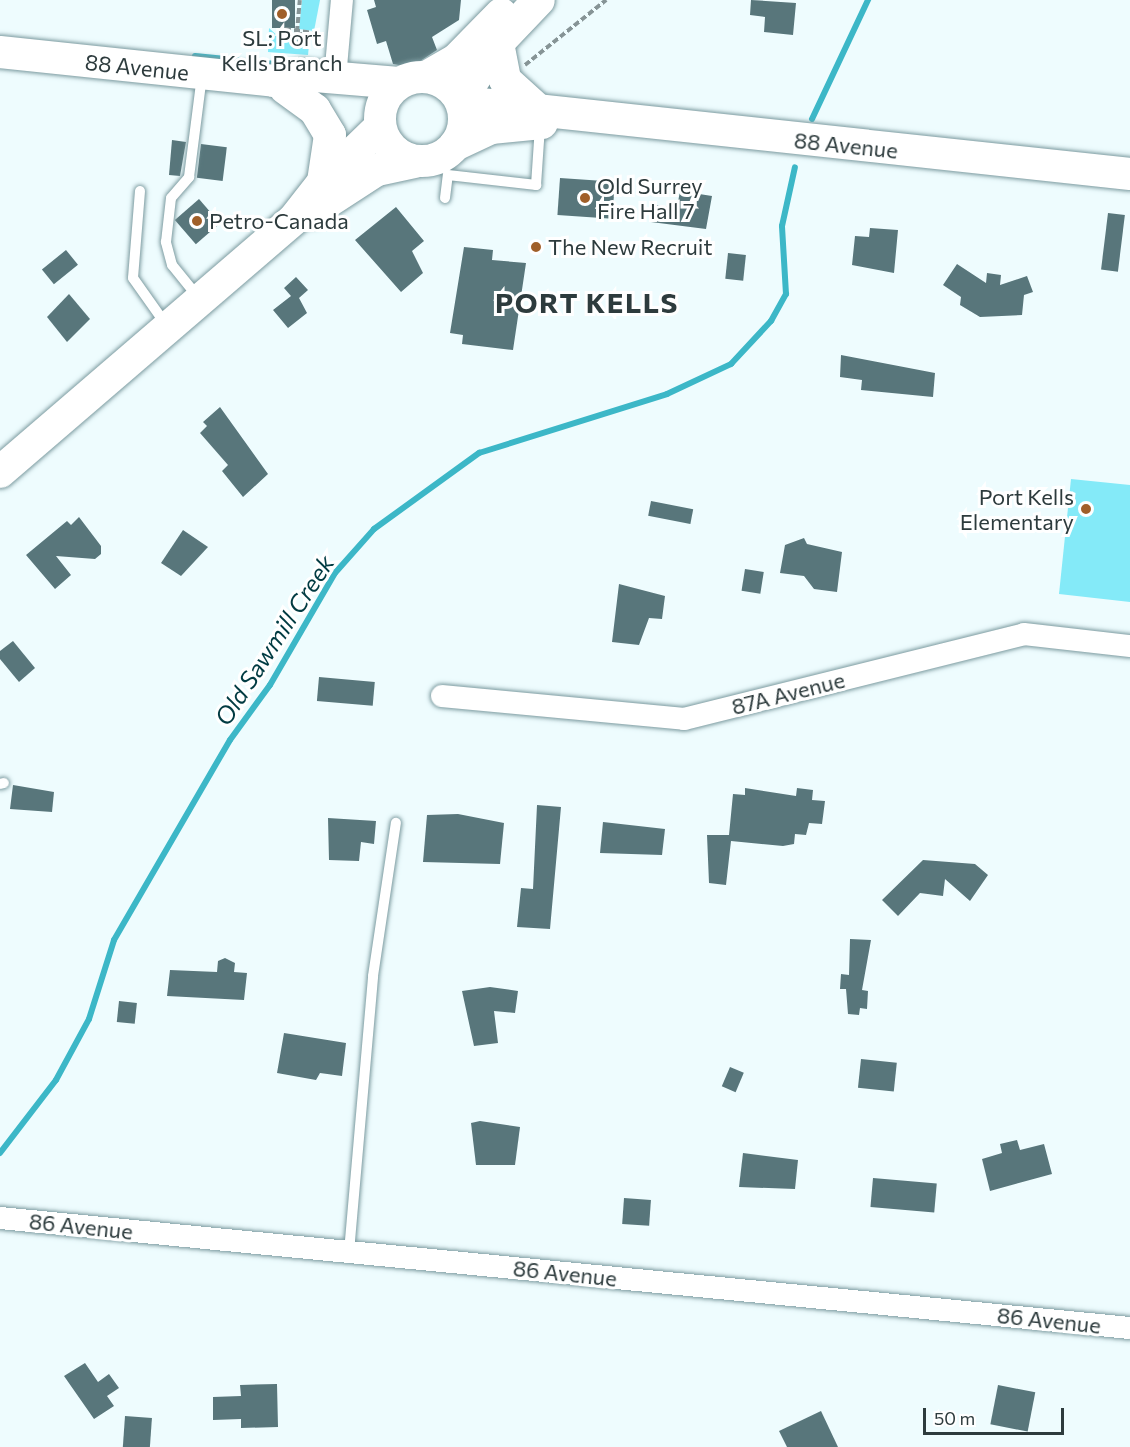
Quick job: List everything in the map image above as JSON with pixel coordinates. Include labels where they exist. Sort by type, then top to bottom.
[{"type":"main road","points":[[294,219],[323,182],[379,123],[384,99],[413,80],[457,59],[494,19],[521,0]]},
{"type":"main road","points":[[0,472],[294,219],[377,170],[438,159],[455,145],[464,127],[461,100],[498,43],[539,0]]},
{"type":"main road","points":[[498,43],[505,80],[546,115]]},
{"type":"main road","name":"88 Avenue","points":[[0,52],[280,84],[341,96],[379,123]]},
{"type":"main road","name":"88 Avenue","points":[[280,84],[295,75],[413,80]]},
{"type":"main road","points":[[413,80],[461,100]]},
{"type":"main road","points":[[280,84],[315,110],[330,135],[323,182]]},
{"type":"main road","name":"88 Avenue","points":[[461,100],[546,115],[1130,174]]},
{"type":"main road","name":"88 Avenue","points":[[455,145],[491,128],[546,115]]},
{"type":"main road","points":[[379,123],[392,150],[415,162]]},
{"type":"street","points":[[335,78],[342,0]]},
{"type":"street","name":"87A Avenue","points":[[442,696],[684,719],[1024,634],[1130,646]]},
{"type":"street","name":"86 Avenue","points":[[0,1218],[1130,1328]]},
{"type":"lane","points":[[200,299],[172,265],[166,242],[171,198],[189,177],[202,74]]},
{"type":"lane","points":[[445,198],[448,175],[536,185],[546,115]]},
{"type":"lane","points":[[140,191],[133,278],[168,327]]},
{"type":"lane","points":[[349,1252],[370,1008],[396,823]]},
{"type":"path","points":[[299,44],[300,0]]},
{"type":"path","points":[[519,70],[606,0]]},
{"type":"path","points":[[285,29],[309,33]]},
{"type":"shaded area","points":[[302,0],[320,0],[314,31],[299,29]]},
{"type":"shaded area","points":[[269,28],[281,39],[299,37],[298,46],[300,37],[310,35],[308,55],[268,52]]},
{"type":"shaded area","points":[[1071,479],[1130,485],[1130,602],[1059,594]]},
{"type":"building","name":"SL: Port Kells Branch","points":[[272,0],[295,0],[295,28],[272,28]]},
{"type":"building","points":[[374,0],[461,0],[459,20],[432,37],[437,50],[411,67],[393,64],[386,41],[377,44],[367,10],[376,7]]},
{"type":"building","points":[[751,0],[796,3],[793,35],[764,32],[765,17],[750,15]]},
{"type":"building","points":[[172,140],[186,142],[180,176],[169,175]]},
{"type":"building","points":[[201,144],[227,147],[223,181],[197,178]]},
{"type":"building","name":"Old Surrey Fire Hall 7","points":[[560,178],[615,182],[612,219],[557,215]]},
{"type":"building","points":[[680,191],[712,196],[706,229],[651,222],[653,205],[669,207],[670,201],[678,202]]},
{"type":"building","name":"Petro-Canada","points":[[199,199],[220,223],[196,244],[175,220]]},
{"type":"building","points":[[396,207],[424,241],[412,251],[423,273],[401,292],[355,240]]},
{"type":"building","points":[[1108,213],[1125,215],[1118,272],[1101,270]]},
{"type":"building","points":[[870,228],[898,230],[894,273],[852,265],[855,236],[869,237]]},
{"type":"building","points":[[464,247],[493,250],[492,260],[526,263],[513,350],[462,344],[463,335],[450,333]]},
{"type":"building","points":[[66,250],[78,265],[54,284],[42,270]]},
{"type":"building","points":[[728,253],[746,255],[743,281],[725,279]]},
{"type":"building","points":[[957,264],[986,283],[987,273],[1001,275],[1000,285],[1027,276],[1033,292],[1024,295],[1022,315],[980,317],[960,305],[961,297],[943,285]]},
{"type":"building","points":[[296,277],[308,290],[299,298],[307,313],[288,328],[273,310],[291,296],[284,288]]},
{"type":"building","points":[[69,294],[90,319],[67,342],[47,317]]},
{"type":"building","points":[[841,355],[935,373],[933,397],[861,390],[862,380],[840,377]]},
{"type":"building","points":[[220,407],[268,474],[243,497],[222,471],[228,465],[200,433],[207,426],[203,422]]},
{"type":"building","points":[[651,501],[693,509],[690,524],[648,516]]},
{"type":"building","points":[[79,517],[101,546],[101,554],[95,559],[56,556],[71,575],[55,589],[26,555],[67,521],[71,525]]},
{"type":"building","points":[[183,530],[208,547],[181,576],[161,563]]},
{"type":"building","points":[[804,538],[807,544],[842,552],[837,592],[814,589],[804,576],[780,573],[785,545]]},
{"type":"building","points":[[745,569],[764,572],[760,594],[742,591]]},
{"type":"building","points":[[619,584],[665,596],[662,619],[649,618],[639,645],[612,642]]},
{"type":"building","points":[[13,641],[35,668],[19,682],[0,659],[0,651]]},
{"type":"building","points":[[319,677],[375,682],[373,706],[317,701]]},
{"type":"building","points":[[13,785],[54,792],[52,812],[10,809]]},
{"type":"building","points":[[745,788],[796,796],[797,788],[813,790],[812,800],[825,801],[822,824],[809,823],[806,835],[795,834],[794,844],[783,846],[731,841],[726,885],[709,883],[707,835],[729,835],[733,794],[745,795]]},
{"type":"building","points":[[537,805],[561,807],[550,929],[517,927],[521,888],[533,889]]},
{"type":"building","points":[[458,814],[504,823],[500,864],[423,862],[427,815]]},
{"type":"building","points":[[328,818],[376,821],[374,844],[361,842],[359,861],[329,860]]},
{"type":"building","points":[[603,822],[665,829],[662,855],[600,853]]},
{"type":"building","points":[[923,860],[975,864],[988,875],[970,901],[945,879],[943,896],[920,893],[898,916],[882,900]]},
{"type":"building","points":[[850,939],[871,940],[862,990],[868,991],[867,1009],[860,1008],[859,1015],[848,1014],[846,989],[840,989],[841,974],[849,975]]},
{"type":"building","points":[[225,958],[235,963],[234,972],[247,973],[244,1000],[167,996],[170,970],[217,972],[218,961]]},
{"type":"building","points":[[490,987],[518,991],[515,1013],[494,1011],[498,1043],[474,1046],[462,991]]},
{"type":"building","points":[[119,1001],[137,1003],[135,1024],[117,1022]]},
{"type":"building","points":[[284,1033],[346,1043],[342,1076],[320,1073],[316,1080],[277,1073]]},
{"type":"building","points":[[861,1059],[897,1063],[894,1092],[858,1088]]},
{"type":"building","points":[[730,1067],[744,1073],[736,1092],[722,1086]]},
{"type":"building","points":[[480,1121],[520,1127],[515,1165],[476,1165],[471,1123]]},
{"type":"building","points":[[1017,1140],[1020,1150],[1044,1144],[1052,1174],[990,1191],[982,1159],[1002,1153],[1000,1144]]},
{"type":"building","points":[[743,1153],[798,1160],[795,1189],[739,1187]]},
{"type":"building","points":[[873,1178],[937,1184],[934,1212],[870,1207]]},
{"type":"building","points":[[624,1198],[651,1200],[649,1226],[622,1224]]},
{"type":"building","points":[[85,1363],[98,1382],[109,1374],[119,1388],[107,1396],[114,1406],[94,1419],[64,1376]]},
{"type":"building","points":[[277,1384],[278,1427],[241,1428],[241,1419],[213,1420],[213,1397],[241,1396],[240,1385]]},
{"type":"building","points":[[998,1385],[1035,1392],[1028,1432],[990,1424]]},
{"type":"building","points":[[821,1411],[838,1447],[787,1447],[779,1431]]},
{"type":"building","points":[[125,1416],[152,1418],[150,1447],[123,1447]]},
{"type":"waterway","name":"Old Sawmill Creek","points":[[812,119],[868,0]]},
{"type":"waterway","points":[[195,56],[285,65]]},
{"type":"waterway","name":"Old Sawmill Creek","points":[[0,1153],[56,1080],[89,1019],[114,940],[230,740],[270,685],[335,573],[374,529],[479,453],[667,394],[731,364],[771,321],[786,294],[782,226],[795,167]]},
{"type":"place","name":"SL: Port Kells Branch","points":[[282,14]]},
{"type":"place","name":"Old Surrey Fire Hall 7","points":[[585,198]]},
{"type":"place","name":"Petro-Canada","points":[[197,221]]},
{"type":"place","name":"The New Recruit","points":[[536,247]]},
{"type":"place","name":"Port Kells Elementary","points":[[1086,509]]},
{"type":"district","name":"PORT KELLS","points":[[587,302]]}]
